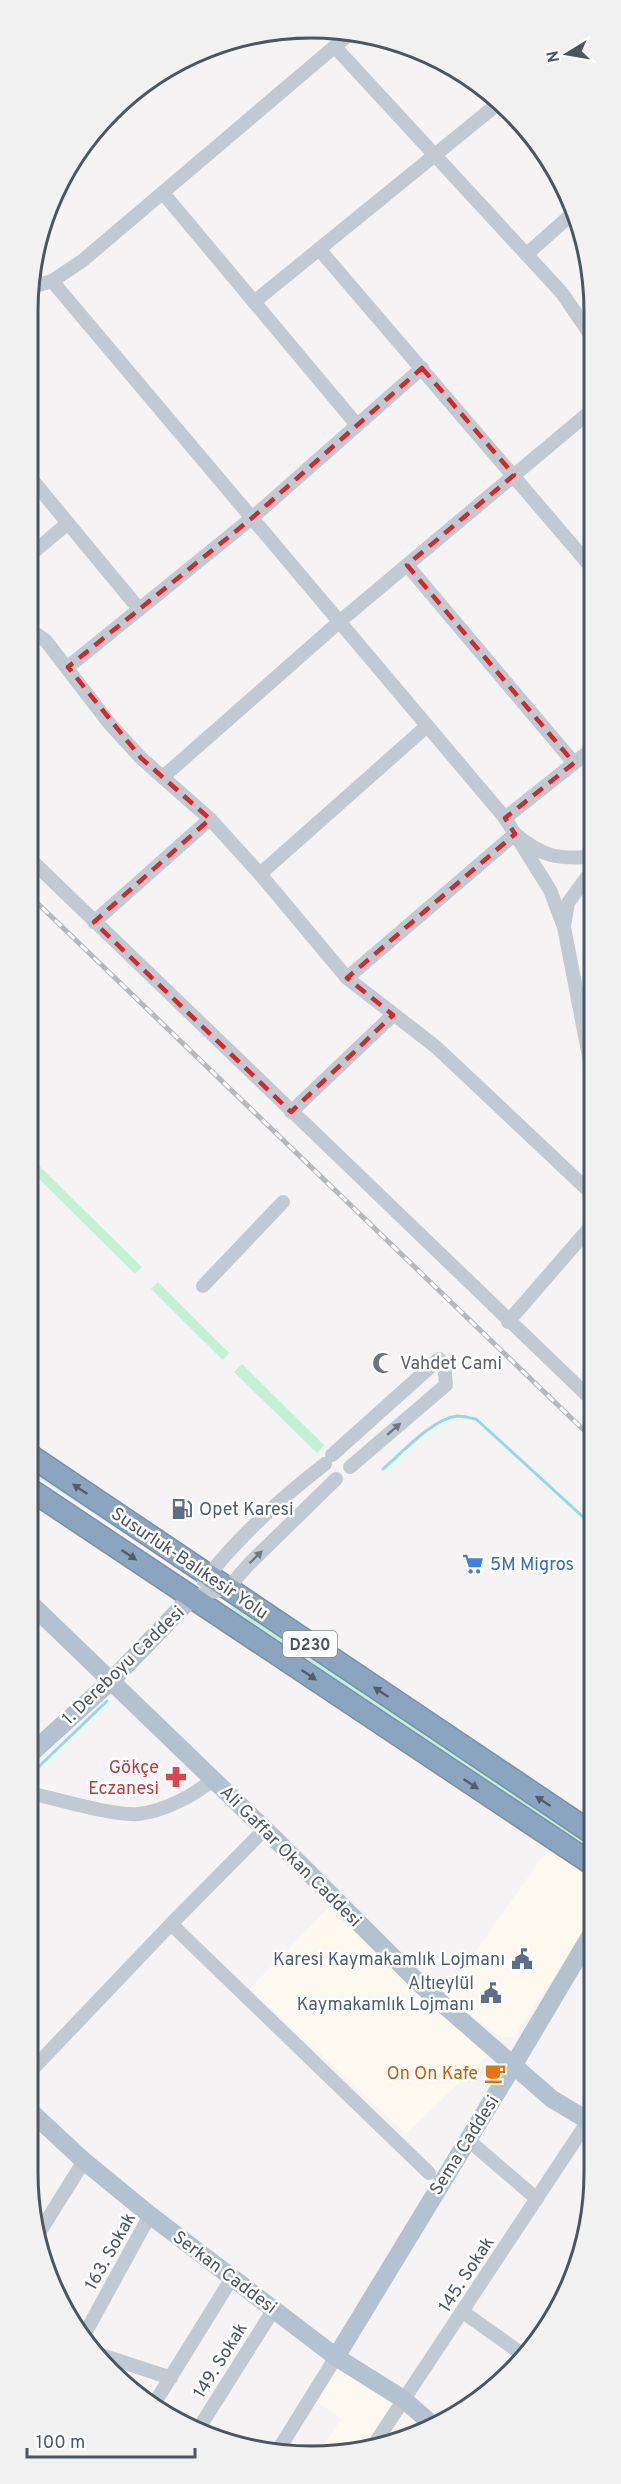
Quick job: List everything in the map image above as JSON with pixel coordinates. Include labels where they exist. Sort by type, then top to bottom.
[{"type":"highway","name":"Susurluk-Balıkesir Yolu","points":[[38,1461],[584,1828]]},
{"type":"highway","name":"Susurluk-Balıkesir Yolu","points":[[38,1495],[584,1859]]},
{"type":"main road","name":"1. Dereboyu Caddesi","points":[[38,1747],[111,1681],[192,1597]]},
{"type":"main road","name":"Ali Gaffar Okan Caddesi","points":[[38,1611],[265,1829],[421,1985],[552,2098],[584,2118]]},
{"type":"main road","name":"Sema Caddesi","points":[[336,2356],[584,1946]]},
{"type":"main road","name":"Serkan Caddesi","points":[[38,2118],[84,2162],[150,2215],[336,2356],[403,2400],[427,2420]]},
{"type":"street","points":[[39,285],[52,281],[82,261],[343,40]]},
{"type":"street","points":[[335,47],[562,293],[584,325]]},
{"type":"street","points":[[254,303],[493,107]]},
{"type":"street","points":[[163,194],[357,425]]},
{"type":"street","points":[[527,254],[567,218]]},
{"type":"street","points":[[319,249],[584,559]]},
{"type":"street","points":[[52,281],[505,818],[550,890],[564,927],[584,1031]]},
{"type":"street","points":[[68,667],[252,518],[422,368]]},
{"type":"street","points":[[164,777],[339,622],[584,417]]},
{"type":"street","points":[[38,487],[140,609]]},
{"type":"street","points":[[38,548],[68,523]]},
{"type":"street","points":[[406,565],[574,763]]},
{"type":"street","points":[[38,635],[46,641],[68,667],[109,723],[141,758],[210,819],[260,874],[347,978],[393,1016],[436,1047],[584,1186]]},
{"type":"street","points":[[260,874],[427,726]]},
{"type":"street","points":[[505,818],[584,755]]},
{"type":"street","points":[[94,922],[210,819]]},
{"type":"street","points":[[515,834],[534,850],[555,857],[584,857]]},
{"type":"street","points":[[347,978],[515,834]]},
{"type":"street","points":[[38,867],[508,1322],[584,1393]]},
{"type":"street","points":[[564,927],[568,903],[584,881]]},
{"type":"street","points":[[291,1112],[393,1016]]},
{"type":"street","points":[[203,1286],[283,1202]]},
{"type":"street","points":[[508,1322],[584,1235]]},
{"type":"street","points":[[192,1597],[256,1524],[439,1359],[444,1364],[446,1385],[350,1467],[344,1478],[336,1479],[328,1476],[329,1459]]},
{"type":"street","points":[[329,1459],[345,1456],[350,1467]]},
{"type":"street","points":[[192,1597],[228,1588],[249,1564],[336,1479]]},
{"type":"street","points":[[38,1795],[121,1813],[138,1814],[165,1807],[201,1790],[213,1779]]},
{"type":"street","points":[[38,2063],[265,1829]]},
{"type":"street","points":[[171,1924],[429,2173]]},
{"type":"street","name":"145. Sokak","points":[[378,2438],[584,2131]]},
{"type":"street","points":[[467,2139],[537,2199]]},
{"type":"street","points":[[43,2227],[84,2162]]},
{"type":"street","name":"163. Sokak","points":[[87,2330],[150,2215]]},
{"type":"street","points":[[157,2399],[232,2278]]},
{"type":"street","name":"149. Sokak","points":[[202,2424],[274,2310]]},
{"type":"street","points":[[463,2312],[518,2352]]},
{"type":"street","points":[[281,2445],[336,2356]]},
{"type":"street","points":[[108,2357],[171,2378]]},
{"type":"highlighted area","points":[[422,368],[514,475],[407,565],[574,763],[505,818],[515,834],[347,978],[393,1015],[291,1112],[94,922],[210,819],[141,758],[68,667],[252,518]]},
{"type":"shaded area","points":[[548,1849],[584,1873],[584,1931],[515,2036],[503,2038],[444,1996]]},
{"type":"shaded area","points":[[329,1907],[487,2056],[406,2134],[250,1988]]},
{"type":"shaded area","points":[[337,2365],[396,2403],[373,2439],[324,2446],[341,2419],[314,2400]]},
{"type":"green space","points":[[38,1165],[142,1267],[135,1274],[38,1178]]},
{"type":"green space","points":[[158,1282],[229,1353],[223,1360],[151,1289]]},
{"type":"green space","points":[[242,1364],[324,1445],[317,1453],[234,1372]]},
{"type":"green space","points":[[38,1474],[188,1573],[38,1477]]},
{"type":"green space","points":[[230,1602],[584,1839],[584,1845],[232,1609]]},
{"type":"waterway","points":[[383,1469],[428,1430],[447,1418],[457,1416],[476,1419],[584,1518]]},
{"type":"waterway","points":[[38,1767],[107,1701]]},
{"type":"railway","points":[[38,904],[584,1430]]},
{"type":"place","name":"Vahdet Cami","points":[[383,1363]]},
{"type":"place","name":"Opet Karesi","points":[[182,1509]]},
{"type":"place","name":"5M Migros","points":[[473,1564]]},
{"type":"place","name":"Gökçe Eczanesi","points":[[176,1777]]},
{"type":"place","name":"Karesi Kaymakamlık Lojmanı","points":[[522,1959]]},
{"type":"place","name":"Altıeylül Kaymakamlık Lojmanı","points":[[491,1993]]},
{"type":"place","name":"On On Kafe","points":[[495,2073]]}]
